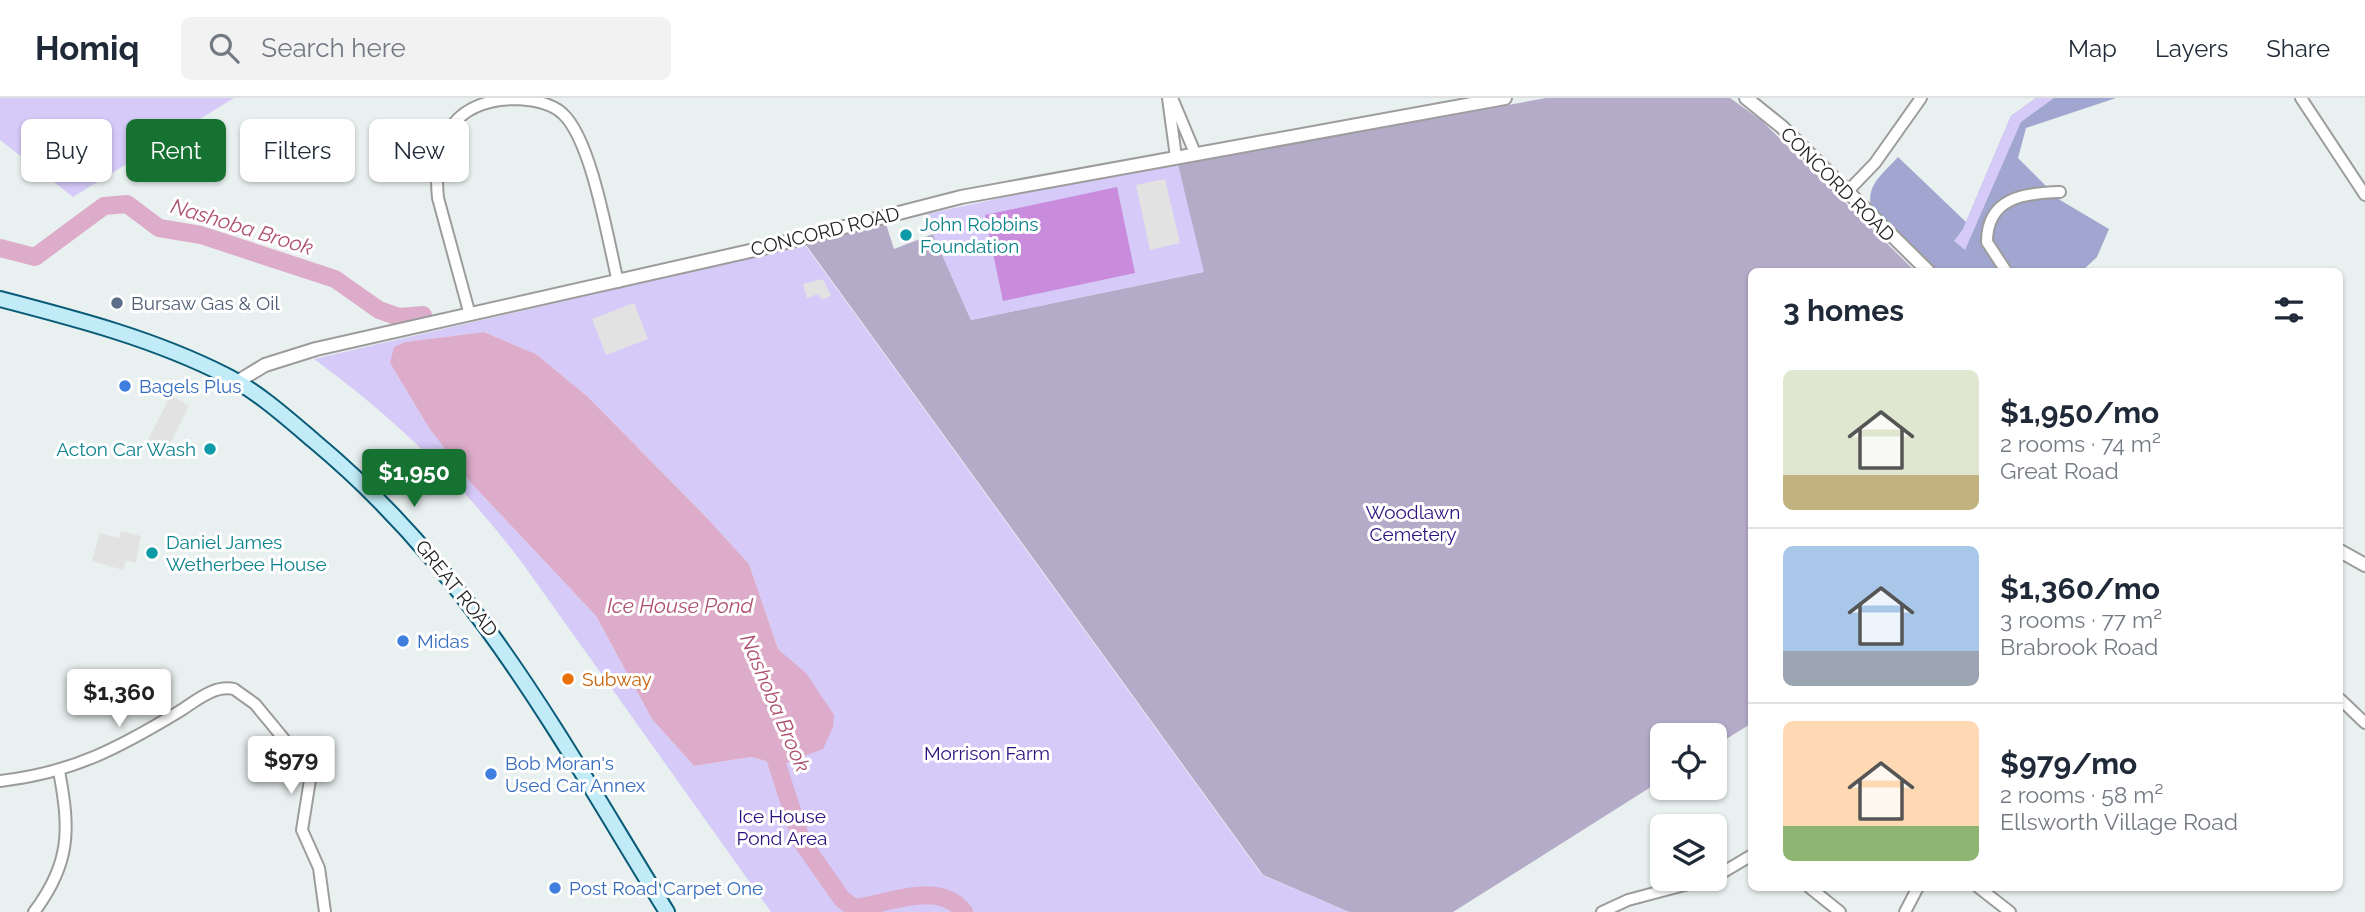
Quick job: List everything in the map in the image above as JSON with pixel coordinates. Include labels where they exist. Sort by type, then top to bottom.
[{"type":"main road","name":"GREAT ROAD","points":[[0,299],[163,346],[237,382],[358,477],[456,583],[521,673],[667,912]]},
{"type":"street","points":[[1170,98],[1195,153]]},
{"type":"street","points":[[1170,98],[1176,157]]},
{"type":"street","name":"CONCORD ROAD","points":[[237,382],[265,365],[298,354],[618,282],[961,197],[1505,98]]},
{"type":"street","points":[[1846,193],[1875,163],[1921,98]]},
{"type":"street","points":[[2301,98],[2365,195]]},
{"type":"street","points":[[470,315],[441,210],[436,178],[440,149],[451,126],[474,105],[501,99],[528,100],[546,104],[563,114],[585,151],[618,282]]},
{"type":"street","name":"CONCORD ROAD","points":[[1751,100],[1924,268]]},
{"type":"street","points":[[2004,268],[1987,242],[1993,213],[2018,196],[2060,192]]},
{"type":"street","points":[[2343,553],[2365,565]]},
{"type":"street","points":[[0,781],[59,771],[121,747],[212,692],[231,688],[255,704],[307,767],[309,788],[302,830],[319,868],[325,912]]},
{"type":"street","points":[[2343,702],[2365,723]]},
{"type":"street","points":[[34,912],[50,889],[65,853],[66,814],[59,771]]},
{"type":"street","points":[[1727,870],[1748,857]]},
{"type":"street","points":[[1602,912],[1628,900],[1663,891]]},
{"type":"street","points":[[1814,891],[1840,912]]},
{"type":"street","points":[[1905,912],[1916,891]]},
{"type":"street","points":[[1983,891],[2010,912]]},
{"type":"shaded area","points":[[2036,98],[2116,98],[2026,128],[2018,158],[2060,200],[2109,229],[2097,257],[2085,268],[1935,268],[1873,212],[1870,195],[1872,188],[1898,157],[1966,222],[2011,116]]},
{"type":"shaded area","points":[[1165,179],[1180,243],[1150,250],[1136,185]]},
{"type":"shaded area","points":[[1117,187],[1135,273],[1003,301],[985,215]]},
{"type":"shaded area","points":[[823,279],[831,296],[822,300],[818,294],[807,298],[803,284]]},
{"type":"shaded area","points":[[634,303],[648,339],[606,355],[592,319]]},
{"type":"shaded area","points":[[171,395],[189,406],[165,454],[147,454],[144,447]]},
{"type":"shaded area","points":[[121,531],[141,536],[136,563],[126,561],[123,570],[92,561],[100,533],[119,538]]},
{"type":"green space","points":[[0,98],[234,98],[200,119],[126,119],[126,164],[112,173],[112,119],[21,119],[21,156],[0,140]]},
{"type":"green space","name":"Woodlawn Cemetery","points":[[1546,98],[1730,98],[1761,120],[1912,268],[1748,268],[1748,725],[1727,739],[1727,723],[1650,723],[1650,788],[1453,912],[1349,912],[1263,875],[806,245],[886,224],[894,249],[933,234],[971,320],[1203,272],[1178,165]]},
{"type":"green space","points":[[2036,98],[2054,98],[2021,122],[1965,250],[1954,241],[1963,229],[2011,116]]},
{"type":"green space","points":[[1178,165],[1204,272],[971,320],[933,234],[927,214],[1052,187]]},
{"type":"green space","points":[[54,182],[97,182],[73,197]]},
{"type":"green space","name":"Morrison Farm","points":[[805,245],[1262,875],[1349,912],[771,912],[500,535],[452,480],[400,429],[314,359]],"holes":[[[484,332],[536,354],[588,397],[749,564],[778,649],[806,673],[780,765],[751,757],[694,766],[652,719],[596,616],[471,483],[429,428],[390,363],[405,342]]]},
{"type":"water","name":"Ice House Pond","points":[[484,332],[536,354],[588,397],[749,564],[778,649],[806,673],[834,715],[833,727],[823,749],[780,765],[751,757],[694,766],[652,719],[596,616],[471,483],[429,428],[390,363],[394,347],[405,342]]},
{"type":"waterway","name":"Nashoba Brook","points":[[0,248],[35,257],[104,206],[127,204],[159,228],[201,235],[335,279],[379,310],[399,317],[423,315]]},
{"type":"waterway","name":"Nashoba Brook","points":[[771,745],[802,842],[842,899],[854,908],[927,895],[953,902],[964,912]]},
{"type":"place","name":"John Robbins Foundation","points":[[906,235]]},
{"type":"place","name":"Bursaw Gas & Oil","points":[[117,303]]},
{"type":"place","name":"Bagels Plus","points":[[125,386]]},
{"type":"place","name":"Acton Car Wash","points":[[210,449]]},
{"type":"place","name":"Daniel James Wetherbee House","points":[[152,553]]},
{"type":"place","name":"Midas","points":[[403,641]]},
{"type":"place","name":"Subway","points":[[568,679]]},
{"type":"place","name":"Bob Moran's Used Car Annex","points":[[491,774]]},
{"type":"place","name":"Post Road Carpet One","points":[[555,888]]},
{"type":"park label","name":"Ice House Pond Area","points":[[782,827]]}]
